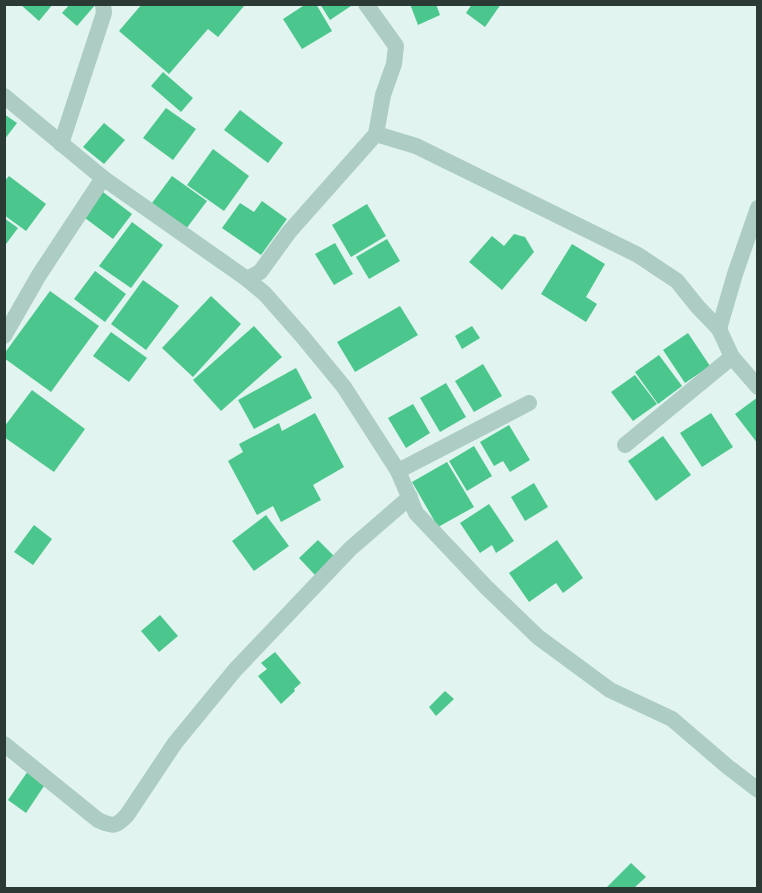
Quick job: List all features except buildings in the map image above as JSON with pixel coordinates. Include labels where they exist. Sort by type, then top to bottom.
[{"type":"street","points":[[61,144],[104,13],[104,4]]},
{"type":"street","points":[[247,279],[260,272],[289,232],[376,134],[383,95],[394,64],[396,46],[366,4]]},
{"type":"street","points":[[4,96],[103,178],[247,279],[273,303],[344,387],[398,471],[416,513],[538,638],[610,690],[672,719],[758,790]]},
{"type":"street","points":[[376,134],[416,146],[638,255],[677,281],[718,328],[732,357],[758,387]]},
{"type":"street","points":[[4,336],[39,275],[103,178]]},
{"type":"street","points":[[718,328],[758,208]]},
{"type":"street","points":[[625,445],[732,357]]},
{"type":"street","points":[[398,471],[529,404]]},
{"type":"street","points":[[4,744],[98,820],[110,825],[118,824],[127,815],[175,743],[235,670],[350,549],[410,496]]}]
